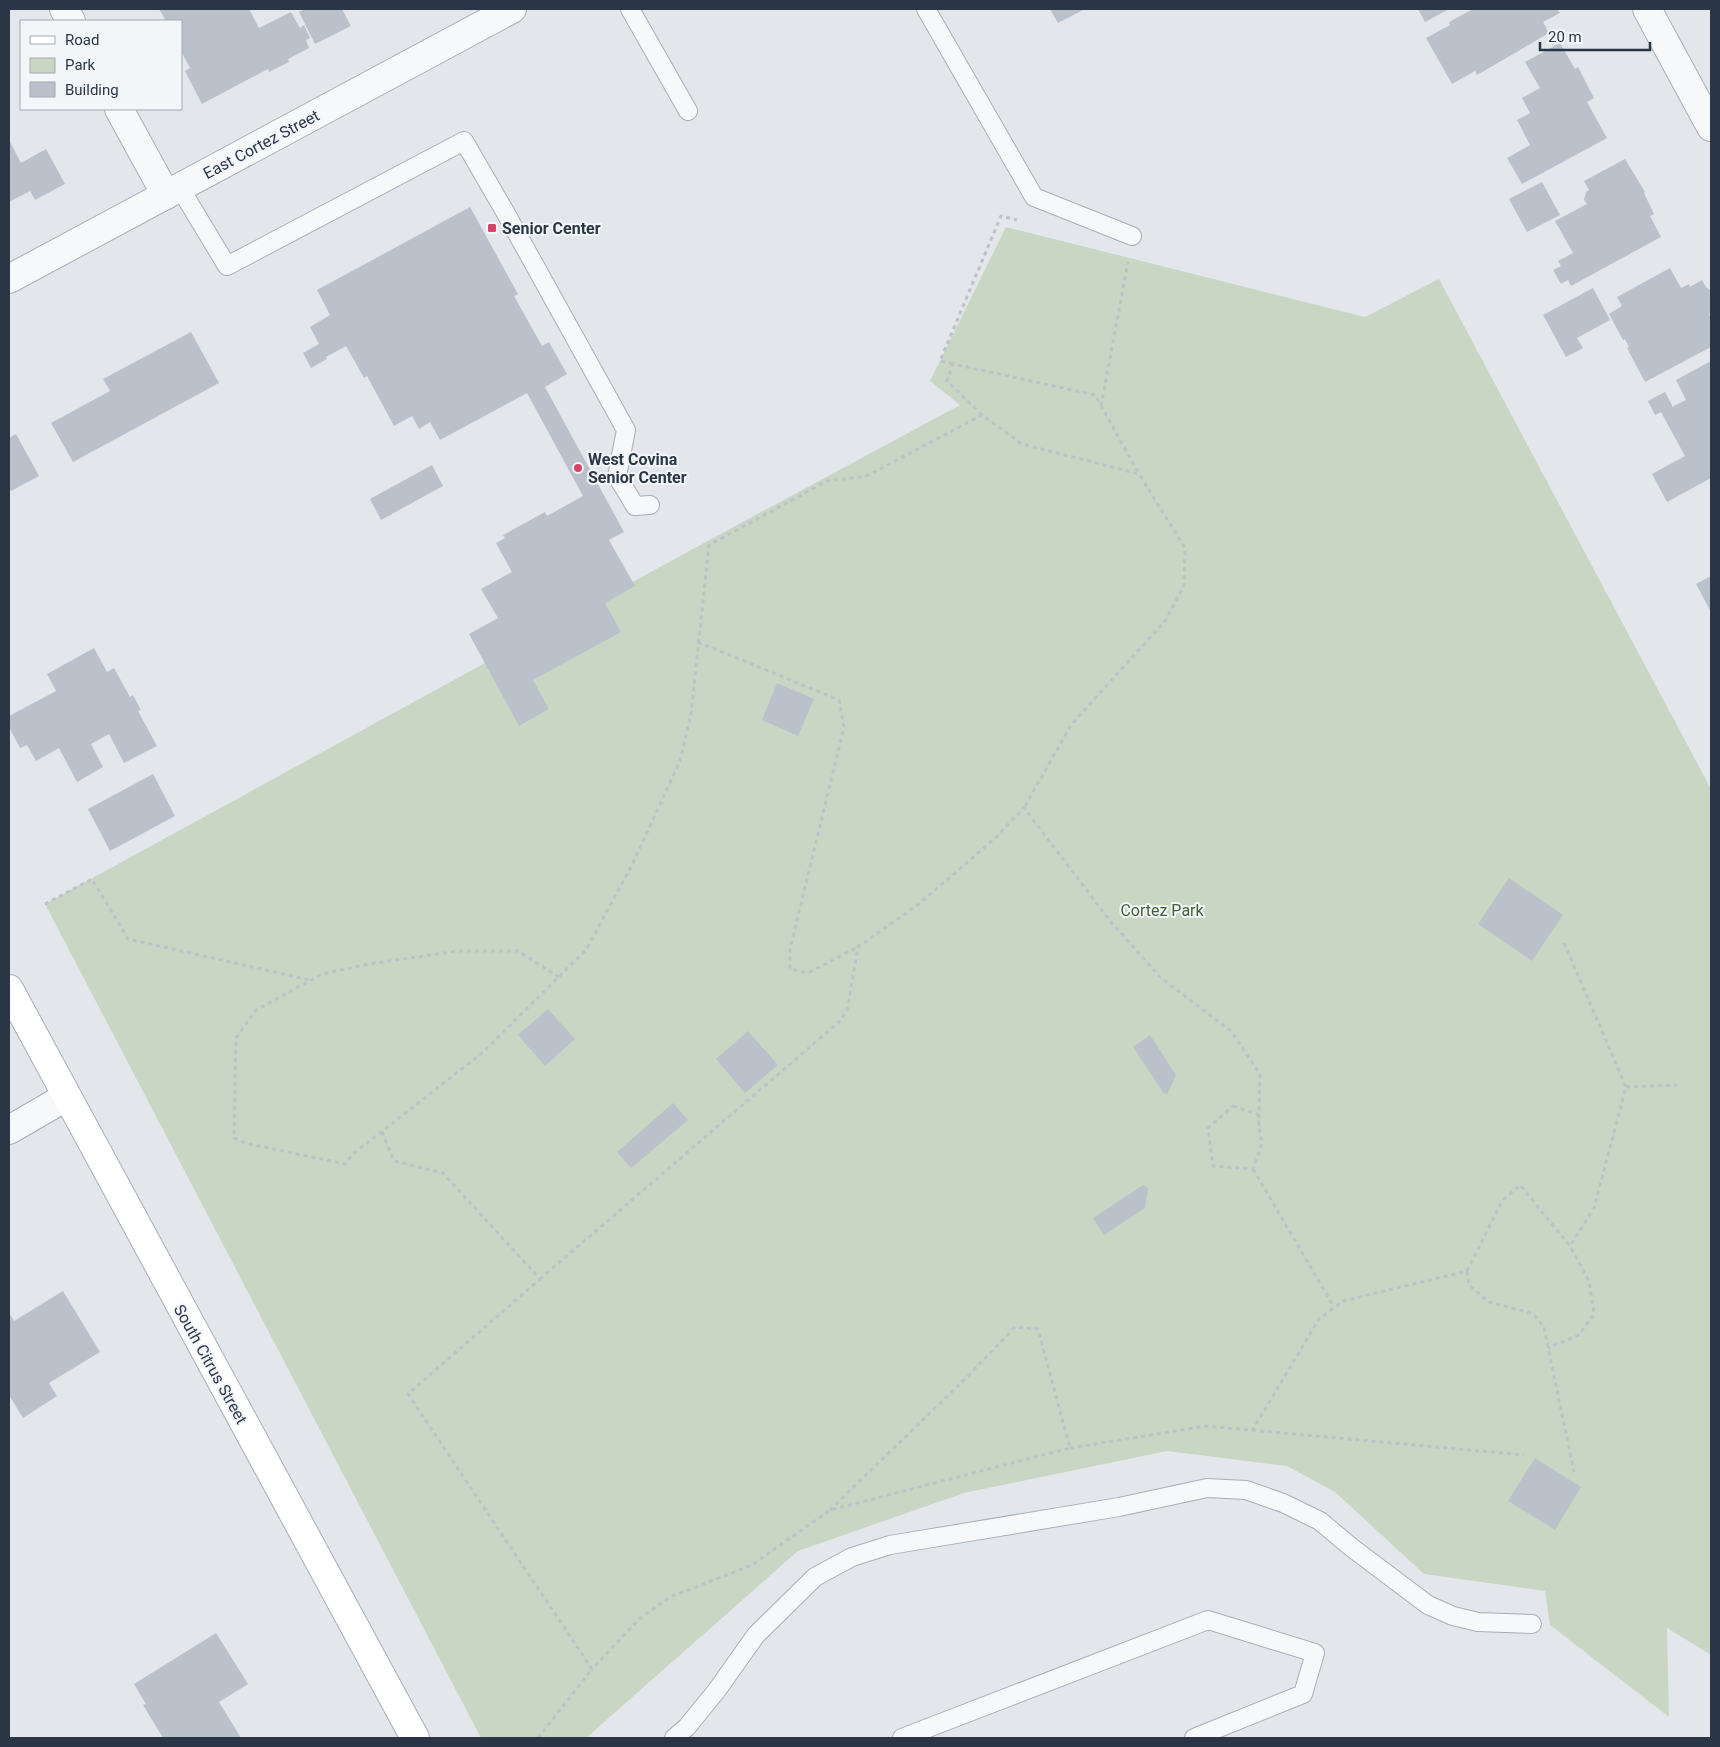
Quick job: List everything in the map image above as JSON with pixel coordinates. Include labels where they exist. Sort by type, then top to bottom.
[{"type":"main road","name":"South Citrus Street","points":[[9,989],[414,1738]]},
{"type":"street","points":[[64,9],[70,20]]},
{"type":"street","name":"East Cortez Street","points":[[9,279],[512,9]]},
{"type":"street","points":[[1647,9],[1711,127]]},
{"type":"street","points":[[120,110],[173,191]]},
{"type":"street","points":[[9,1130],[66,1097]]},
{"type":"lane","points":[[630,9],[688,111]]},
{"type":"lane","points":[[926,9],[1034,198],[1132,236]]},
{"type":"lane","points":[[173,191],[227,266],[464,141],[626,430],[618,476],[635,506],[650,506]]},
{"type":"lane","points":[[674,1738],[687,1727],[717,1690],[756,1635],[815,1577],[852,1556],[890,1545],[1119,1507],[1207,1488],[1246,1490],[1283,1503],[1320,1521],[1428,1605],[1453,1616],[1478,1622],[1532,1624]]},
{"type":"lane","points":[[902,1738],[1208,1620],[1315,1653],[1303,1694],[1194,1738]]},
{"type":"path","points":[[698,642],[839,700],[844,727],[790,949],[790,969],[808,973],[858,947],[919,904],[993,840],[1024,808],[1071,726],[1165,620],[1184,586],[1185,548],[1139,474],[1095,395],[940,361],[1001,216],[1019,221]]},
{"type":"path","points":[[1101,406],[1129,257]]},
{"type":"path","points":[[953,364],[947,381],[982,414],[1022,444],[1139,474]]},
{"type":"path","points":[[560,977],[518,951],[458,951],[322,974],[256,1010],[236,1038],[234,1138],[245,1143],[344,1164],[353,1154],[482,1054],[560,977],[586,950],[632,865],[680,761],[691,714],[708,545],[827,481],[867,476],[982,414]]},
{"type":"path","points":[[1024,808],[1111,922],[1161,978],[1231,1030],[1260,1074],[1259,1127]]},
{"type":"path","points":[[44,904],[92,879],[128,939],[311,980]]},
{"type":"path","points":[[1564,943],[1626,1087],[1594,1208],[1570,1246]]},
{"type":"path","points":[[592,1669],[408,1394],[840,1021],[847,1010],[858,947]]},
{"type":"path","points":[[1626,1087],[1677,1085]]},
{"type":"path","points":[[1233,1106],[1257,1114],[1262,1144],[1253,1169],[1213,1166],[1208,1128],[1233,1106]]},
{"type":"path","points":[[382,1132],[394,1161],[443,1173],[540,1279]]},
{"type":"path","points":[[1253,1169],[1334,1308]]},
{"type":"path","points":[[1548,1348],[1579,1335],[1594,1314],[1589,1281],[1570,1246],[1520,1185],[1502,1201],[1467,1271],[1469,1285],[1489,1302],[1534,1314],[1544,1328],[1548,1348],[1574,1472]]},
{"type":"path","points":[[1252,1431],[1319,1319],[1343,1301],[1467,1271]]},
{"type":"path","points":[[538,1738],[592,1669],[639,1619],[670,1597],[752,1565],[830,1510],[967,1377],[1015,1327],[1038,1329],[1070,1448]]},
{"type":"path","points":[[830,1510],[1070,1448],[1206,1426],[1524,1455]]},
{"type":"green space","name":"Cortez Park","points":[[1006,227],[1365,317],[1439,279],[1711,789],[1711,1655],[1667,1628],[1669,1717],[1550,1625],[1545,1591],[1424,1574],[1335,1492],[1287,1466],[1167,1451],[964,1493],[798,1551],[586,1738],[481,1738],[45,904],[960,405],[930,381]]},
{"type":"building","points":[[159,9],[249,9],[259,28],[291,12],[300,28],[304,25],[310,38],[306,40],[309,48],[288,59],[289,62],[269,72],[268,69],[202,104],[185,71],[190,68],[182,53],[182,20],[165,20]]},
{"type":"building","points":[[305,9],[342,9],[351,26],[315,44],[299,12]]},
{"type":"building","points":[[1050,9],[1085,9],[1058,23]]},
{"type":"building","points":[[1418,9],[1449,9],[1425,22]]},
{"type":"building","points":[[1473,9],[1557,9],[1560,13],[1543,22],[1549,33],[1477,75],[1475,71],[1452,84],[1426,38],[1450,25],[1449,22]]},
{"type":"building","points":[[1560,43],[1575,69],[1578,67],[1594,98],[1587,102],[1607,138],[1522,184],[1507,158],[1530,145],[1517,120],[1530,113],[1522,98],[1540,88],[1525,62]]},
{"type":"building","points":[[9,140],[21,163],[46,149],[65,184],[35,200],[30,191],[9,202]]},
{"type":"building","points":[[1625,159],[1645,192],[1654,214],[1650,216],[1661,237],[1571,286],[1568,280],[1561,284],[1553,270],[1561,266],[1558,261],[1573,253],[1555,221],[1587,204],[1584,200],[1586,192],[1589,190],[1584,181]]},
{"type":"building","points":[[1542,182],[1560,215],[1527,232],[1509,199]]},
{"type":"building","name":"West Covina Senior Center","points":[[470,207],[518,294],[514,296],[542,346],[549,342],[567,374],[545,387],[624,532],[609,540],[635,586],[605,603],[621,632],[533,680],[549,709],[519,726],[469,634],[498,618],[481,589],[512,572],[496,543],[505,538],[503,535],[545,512],[547,516],[583,496],[527,393],[440,440],[430,422],[419,429],[412,416],[394,426],[367,376],[364,378],[346,346],[311,368],[303,353],[319,344],[310,327],[330,315],[317,290]]},
{"type":"building","points":[[1670,268],[1681,288],[1689,284],[1690,287],[1702,280],[1711,291],[1711,313],[1709,314],[1711,318],[1711,347],[1645,382],[1627,348],[1629,347],[1625,339],[1623,340],[1609,314],[1622,306],[1617,297]]},
{"type":"building","points":[[1593,288],[1610,320],[1577,338],[1583,348],[1566,357],[1543,315]]},
{"type":"building","points":[[191,332],[219,383],[73,462],[51,423],[110,391],[103,379]]},
{"type":"building","points":[[1711,361],[1711,478],[1667,502],[1652,474],[1685,456],[1661,412],[1655,415],[1648,401],[1665,392],[1672,407],[1686,400],[1676,380]]},
{"type":"building","points":[[16,434],[39,476],[11,491],[9,488],[9,438]]},
{"type":"building","points":[[432,465],[443,486],[381,520],[370,499]]},
{"type":"building","points":[[1711,576],[1711,612],[1696,584]]},
{"type":"building","points":[[94,648],[107,672],[114,668],[130,697],[133,695],[141,710],[138,711],[157,746],[124,763],[109,734],[91,744],[103,767],[77,782],[59,748],[36,761],[27,745],[20,748],[9,727],[9,716],[56,691],[47,674]]},
{"type":"building","points":[[777,683],[814,699],[798,736],[762,720]]},
{"type":"building","points":[[153,774],[175,816],[110,851],[88,809]]},
{"type":"building","points":[[1509,878],[1563,915],[1532,961],[1478,924]]},
{"type":"building","points":[[548,1009],[575,1039],[545,1066],[518,1035]]},
{"type":"building","points":[[748,1031],[778,1065],[745,1093],[716,1059]]},
{"type":"building","points":[[1150,1035],[1176,1075],[1167,1095],[1166,1093],[1164,1094],[1133,1047]]},
{"type":"building","points":[[673,1103],[688,1120],[631,1168],[617,1152]]},
{"type":"building","points":[[1143,1185],[1148,1188],[1145,1208],[1104,1235],[1093,1218]]},
{"type":"building","points":[[63,1291],[100,1352],[49,1383],[57,1396],[23,1418],[9,1395],[9,1313],[14,1321]]},
{"type":"building","points":[[1535,1458],[1581,1487],[1555,1530],[1508,1501]]},
{"type":"building","points":[[216,1633],[248,1684],[219,1702],[241,1738],[163,1738],[143,1705],[146,1704],[134,1684]]},
{"type":"place","name":"Senior Center","points":[[492,228]]},
{"type":"place","name":"West Covina Senior Center","points":[[578,468]]}]
